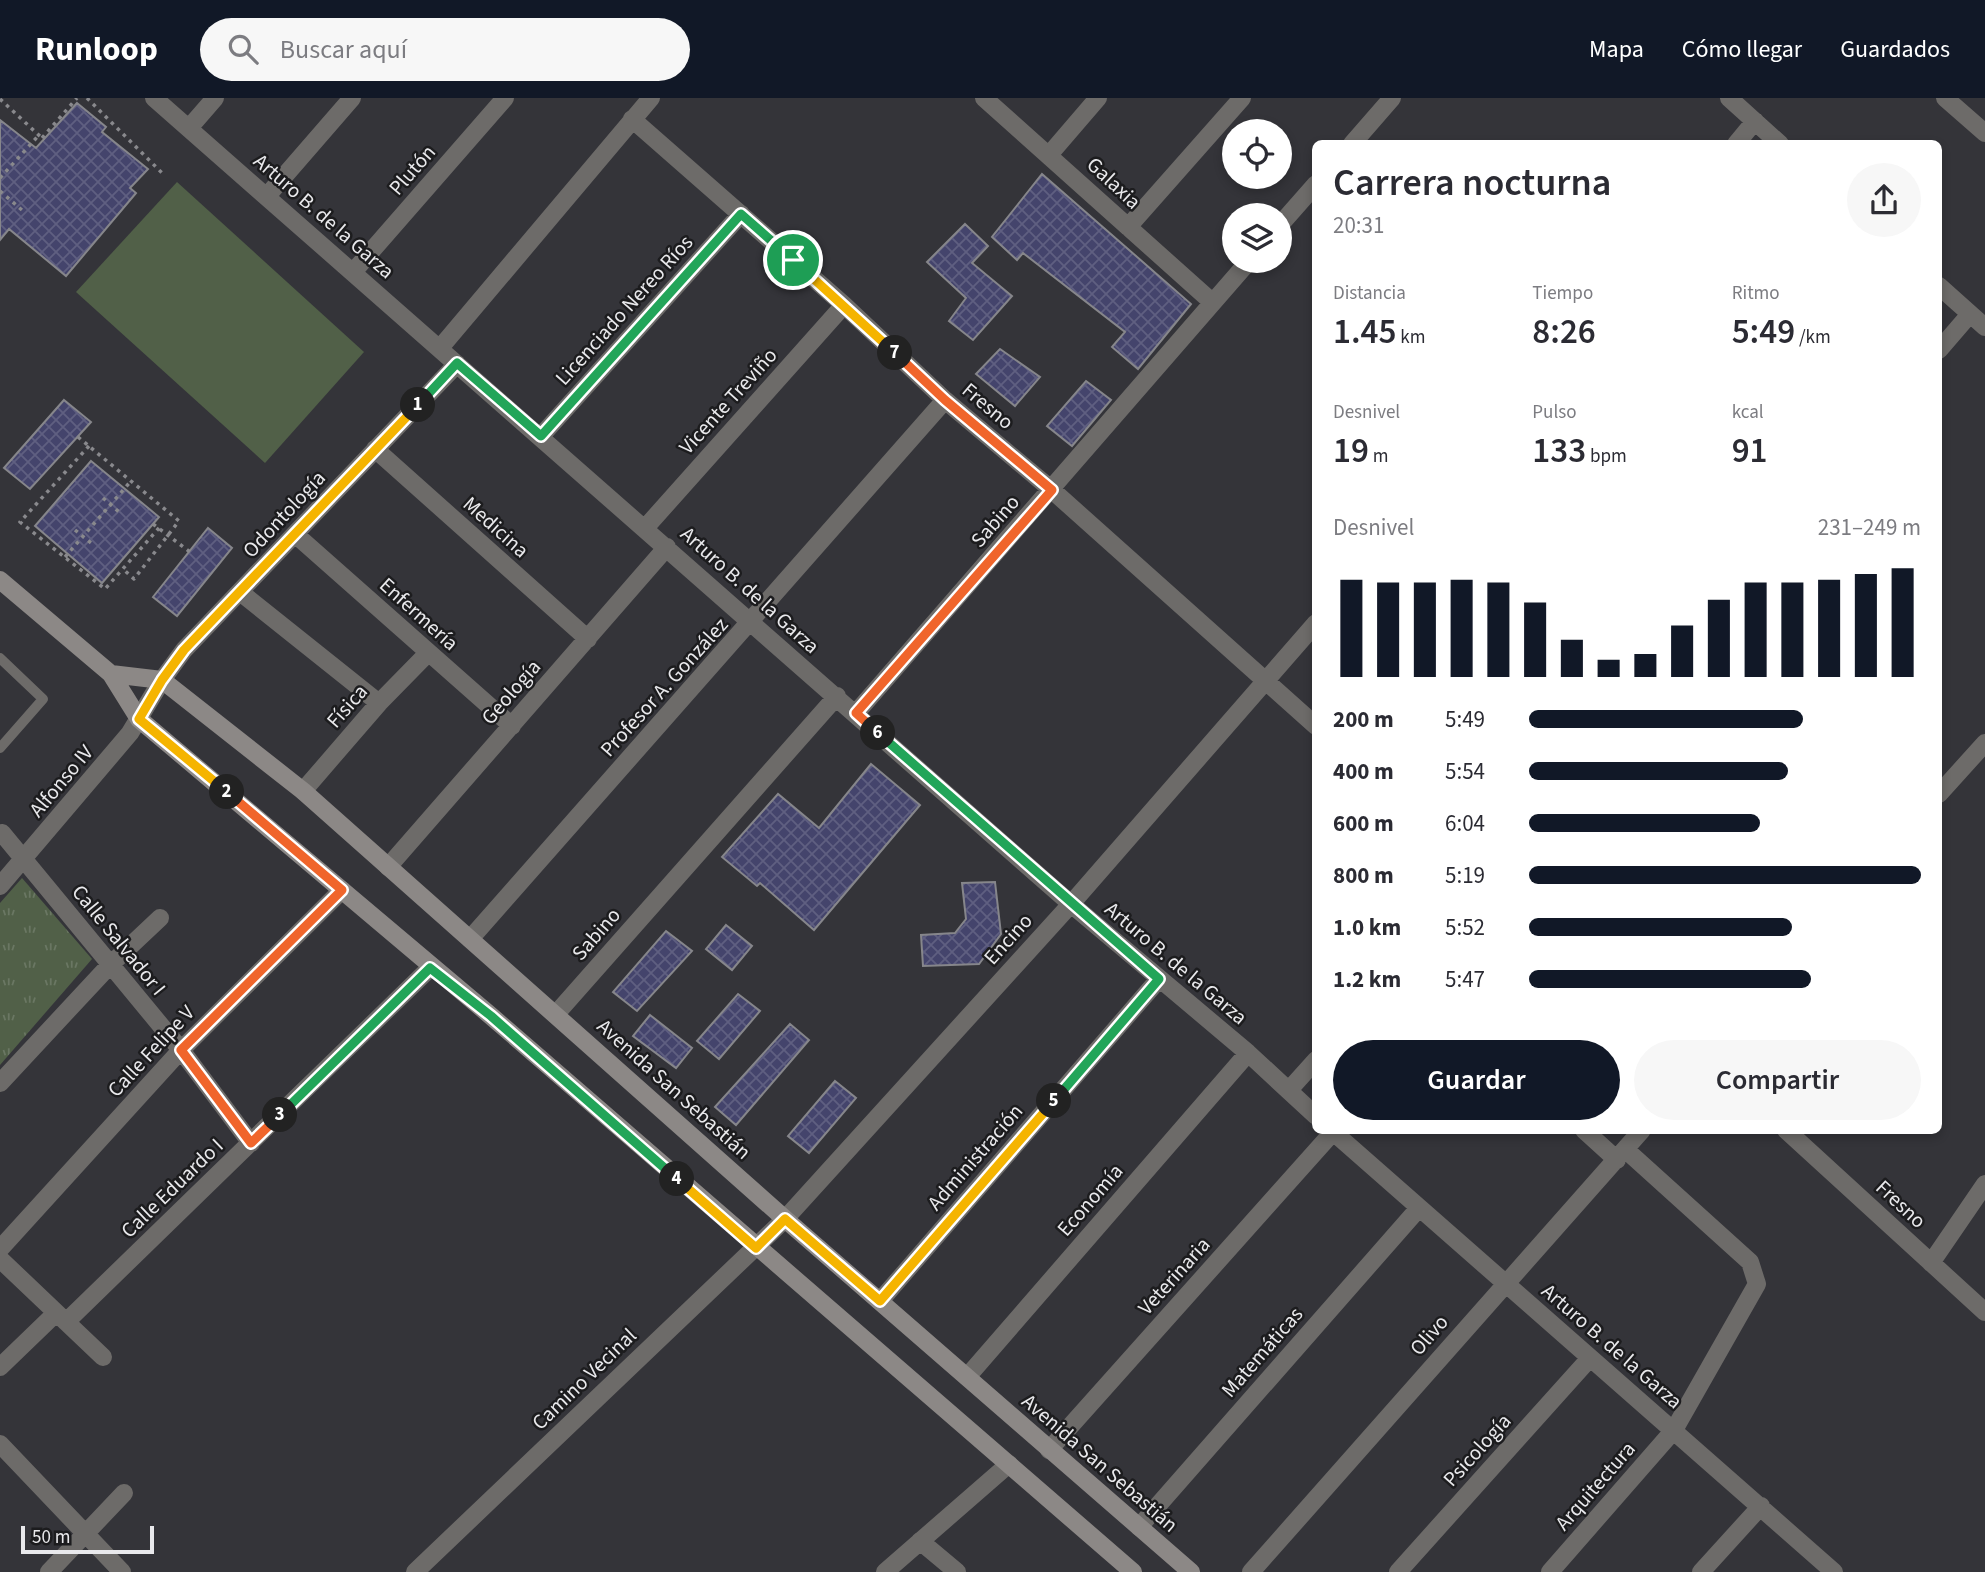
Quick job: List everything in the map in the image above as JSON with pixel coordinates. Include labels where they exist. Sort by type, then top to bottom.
[{"type":"main road","points":[[0,580],[111,674],[139,719],[430,968],[491,1016],[1133,1572]]},
{"type":"main road","points":[[111,674],[162,680]]},
{"type":"main road","name":"Avenida San Sebastián","points":[[162,680],[303,791],[785,1219],[1191,1572]]},
{"type":"street","name":"Arturo B. de la Garza","points":[[154,98],[646,527],[751,624],[837,696],[1071,904],[1248,1053],[1312,1112]]},
{"type":"street","points":[[189,128],[215,98]]},
{"type":"street","points":[[267,196],[352,98]]},
{"type":"street","name":"Plutón","points":[[354,271],[505,98]]},
{"type":"street","points":[[440,348],[651,98]]},
{"type":"street","name":"Galaxia","points":[[984,98],[1212,302]]},
{"type":"street","points":[[1049,155],[1098,98]]},
{"type":"street","points":[[1128,227],[1242,98]]},
{"type":"street","points":[[1355,140],[1392,98]]},
{"type":"street","points":[[1729,98],[1776,140]]},
{"type":"street","points":[[1945,98],[1985,133]]},
{"type":"street","name":"Fresno","points":[[632,119],[844,305],[945,400],[1052,490],[1312,722]]},
{"type":"street","points":[[1739,140],[1755,121]]},
{"type":"street","points":[[1292,211],[1312,189]]},
{"type":"street","name":"Licenciado Nereo Ríos","points":[[541,436],[741,214]]},
{"type":"street","name":"Sabino","points":[[856,713],[1238,273]]},
{"type":"street","points":[[1942,289],[1985,327]]},
{"type":"street","name":"Vicente Treviño","points":[[646,527],[844,305]]},
{"type":"street","points":[[1942,347],[1970,314]]},
{"type":"street","name":"Odontología","points":[[150,699],[184,650],[296,536],[457,363]]},
{"type":"street","name":"Profesor A. González","points":[[470,939],[751,624],[945,400]]},
{"type":"street","name":"Medicina","points":[[375,449],[588,639]]},
{"type":"street","name":"Enfermería","points":[[296,536],[512,726]]},
{"type":"street","name":"Geología","points":[[388,867],[667,547]]},
{"type":"street","points":[[240,592],[379,703]]},
{"type":"street","name":"Encino","points":[[785,1219],[1071,904],[1312,628]]},
{"type":"street","name":"Física","points":[[303,791],[379,703],[428,653]]},
{"type":"street","name":"Sabino","points":[[556,1014],[837,696]]},
{"type":"street","name":"Alfonso IV","points":[[0,886],[139,719],[150,699]]},
{"type":"street","points":[[1942,791],[1985,743]]},
{"type":"street","name":"Calle Salvador I","points":[[2,833],[181,1050],[251,1143]]},
{"type":"street","name":"Calle Felipe V","points":[[0,1248],[181,1050],[342,890]]},
{"type":"street","points":[[0,1083],[109,966],[160,918]]},
{"type":"street","name":"Calle Eduardo I","points":[[0,1367],[61,1317],[251,1143],[430,968]]},
{"type":"street","name":"Administración","points":[[880,1301],[1159,979]]},
{"type":"street","name":"Economía","points":[[967,1377],[1248,1053]]},
{"type":"street","points":[[1289,1090],[1312,1064]]},
{"type":"street","name":"Veterinaria","points":[[1049,1450],[1329,1134]]},
{"type":"street","name":"Arturo B. de la Garza","points":[[1335,1134],[1834,1572]]},
{"type":"street","points":[[1590,1134],[1621,1155]]},
{"type":"street","name":"Olivo","points":[[1251,1572],[1639,1134]]},
{"type":"street","name":"Fresno","points":[[1793,1134],[1985,1312]]},
{"type":"street","name":"Arturo B. de la Garza","points":[[1621,1155],[1750,1262],[1757,1277],[1752,1295],[1674,1430]]},
{"type":"street","points":[[1931,1263],[1985,1184]]},
{"type":"street","name":"Matemáticas","points":[[1139,1527],[1419,1208]]},
{"type":"street","name":"Camino Vecinal","points":[[415,1572],[785,1219]]},
{"type":"street","points":[[0,1259],[103,1357]]},
{"type":"street","name":"Psicología","points":[[1398,1572],[1590,1358]]},
{"type":"street","name":"Arquitectura","points":[[1550,1572],[1674,1430]]},
{"type":"street","points":[[0,1444],[122,1572]]},
{"type":"street","points":[[885,1572],[1009,1464]]},
{"type":"street","points":[[49,1572],[124,1493]]},
{"type":"street","points":[[1701,1572],[1761,1506]]},
{"type":"street","points":[[920,1541],[957,1572]]},
{"type":"lane","points":[[0,658],[43,699],[0,748]]},
{"type":"path","points":[[0,178],[77,98]]},
{"type":"path","points":[[87,98],[163,174]]},
{"type":"path","points":[[0,99],[42,137]]},
{"type":"path","points":[[0,191],[23,211]]},
{"type":"path","points":[[78,436],[179,521],[134,579],[123,569]]},
{"type":"path","points":[[89,446],[20,522],[105,589],[159,528]]},
{"type":"path","points":[[65,557],[131,481]]},
{"type":"path","points":[[103,498],[119,512]]},
{"type":"path","points":[[153,524],[190,552]]},
{"type":"path","points":[[75,530],[91,543]]},
{"type":"green space","points":[[177,182],[364,352],[265,463],[76,292]]},
{"type":"green space","points":[[22,878],[92,959],[0,1065],[0,903]]},
{"type":"building","points":[[77,103],[106,127],[102,132],[148,169],[130,188],[136,193],[66,276],[9,229],[0,240],[0,120],[36,148]]},
{"type":"building","points":[[1042,174],[1191,304],[1138,369],[1112,347],[1125,332],[1023,253],[1017,260],[992,237]]},
{"type":"building","points":[[965,224],[988,246],[972,263],[1012,296],[973,340],[949,321],[966,298],[927,262]]},
{"type":"building","points":[[1000,349],[1040,377],[1015,406],[976,374]]},
{"type":"building","points":[[1086,381],[1111,400],[1072,446],[1047,426]]},
{"type":"building","points":[[64,400],[91,422],[30,489],[4,468]]},
{"type":"building","points":[[91,461],[159,517],[102,583],[35,526]]},
{"type":"building","points":[[208,528],[232,548],[177,616],[153,597]]},
{"type":"building","points":[[871,764],[920,805],[814,930],[760,883],[757,886],[722,857],[778,794],[819,828]]},
{"type":"building","points":[[995,882],[1001,934],[979,964],[923,966],[921,935],[955,933],[966,919],[962,883]]},
{"type":"building","points":[[726,925],[752,946],[732,970],[706,949]]},
{"type":"building","points":[[666,931],[692,951],[637,1011],[613,992]]},
{"type":"building","points":[[738,994],[760,1011],[719,1059],[697,1041]]},
{"type":"building","points":[[650,1015],[692,1048],[676,1068],[633,1036]]},
{"type":"building","points":[[790,1024],[809,1040],[736,1125],[715,1107]]},
{"type":"building","points":[[835,1081],[856,1098],[809,1153],[788,1136]]},
{"type":"route","points":[[741,214],[793,260],[945,400],[1052,490],[856,713],[1159,979],[880,1301],[785,1219],[756,1248],[491,1016],[430,968],[251,1143],[181,1050],[342,890],[139,719],[184,650],[296,536],[457,363],[541,436],[741,214]]}]
